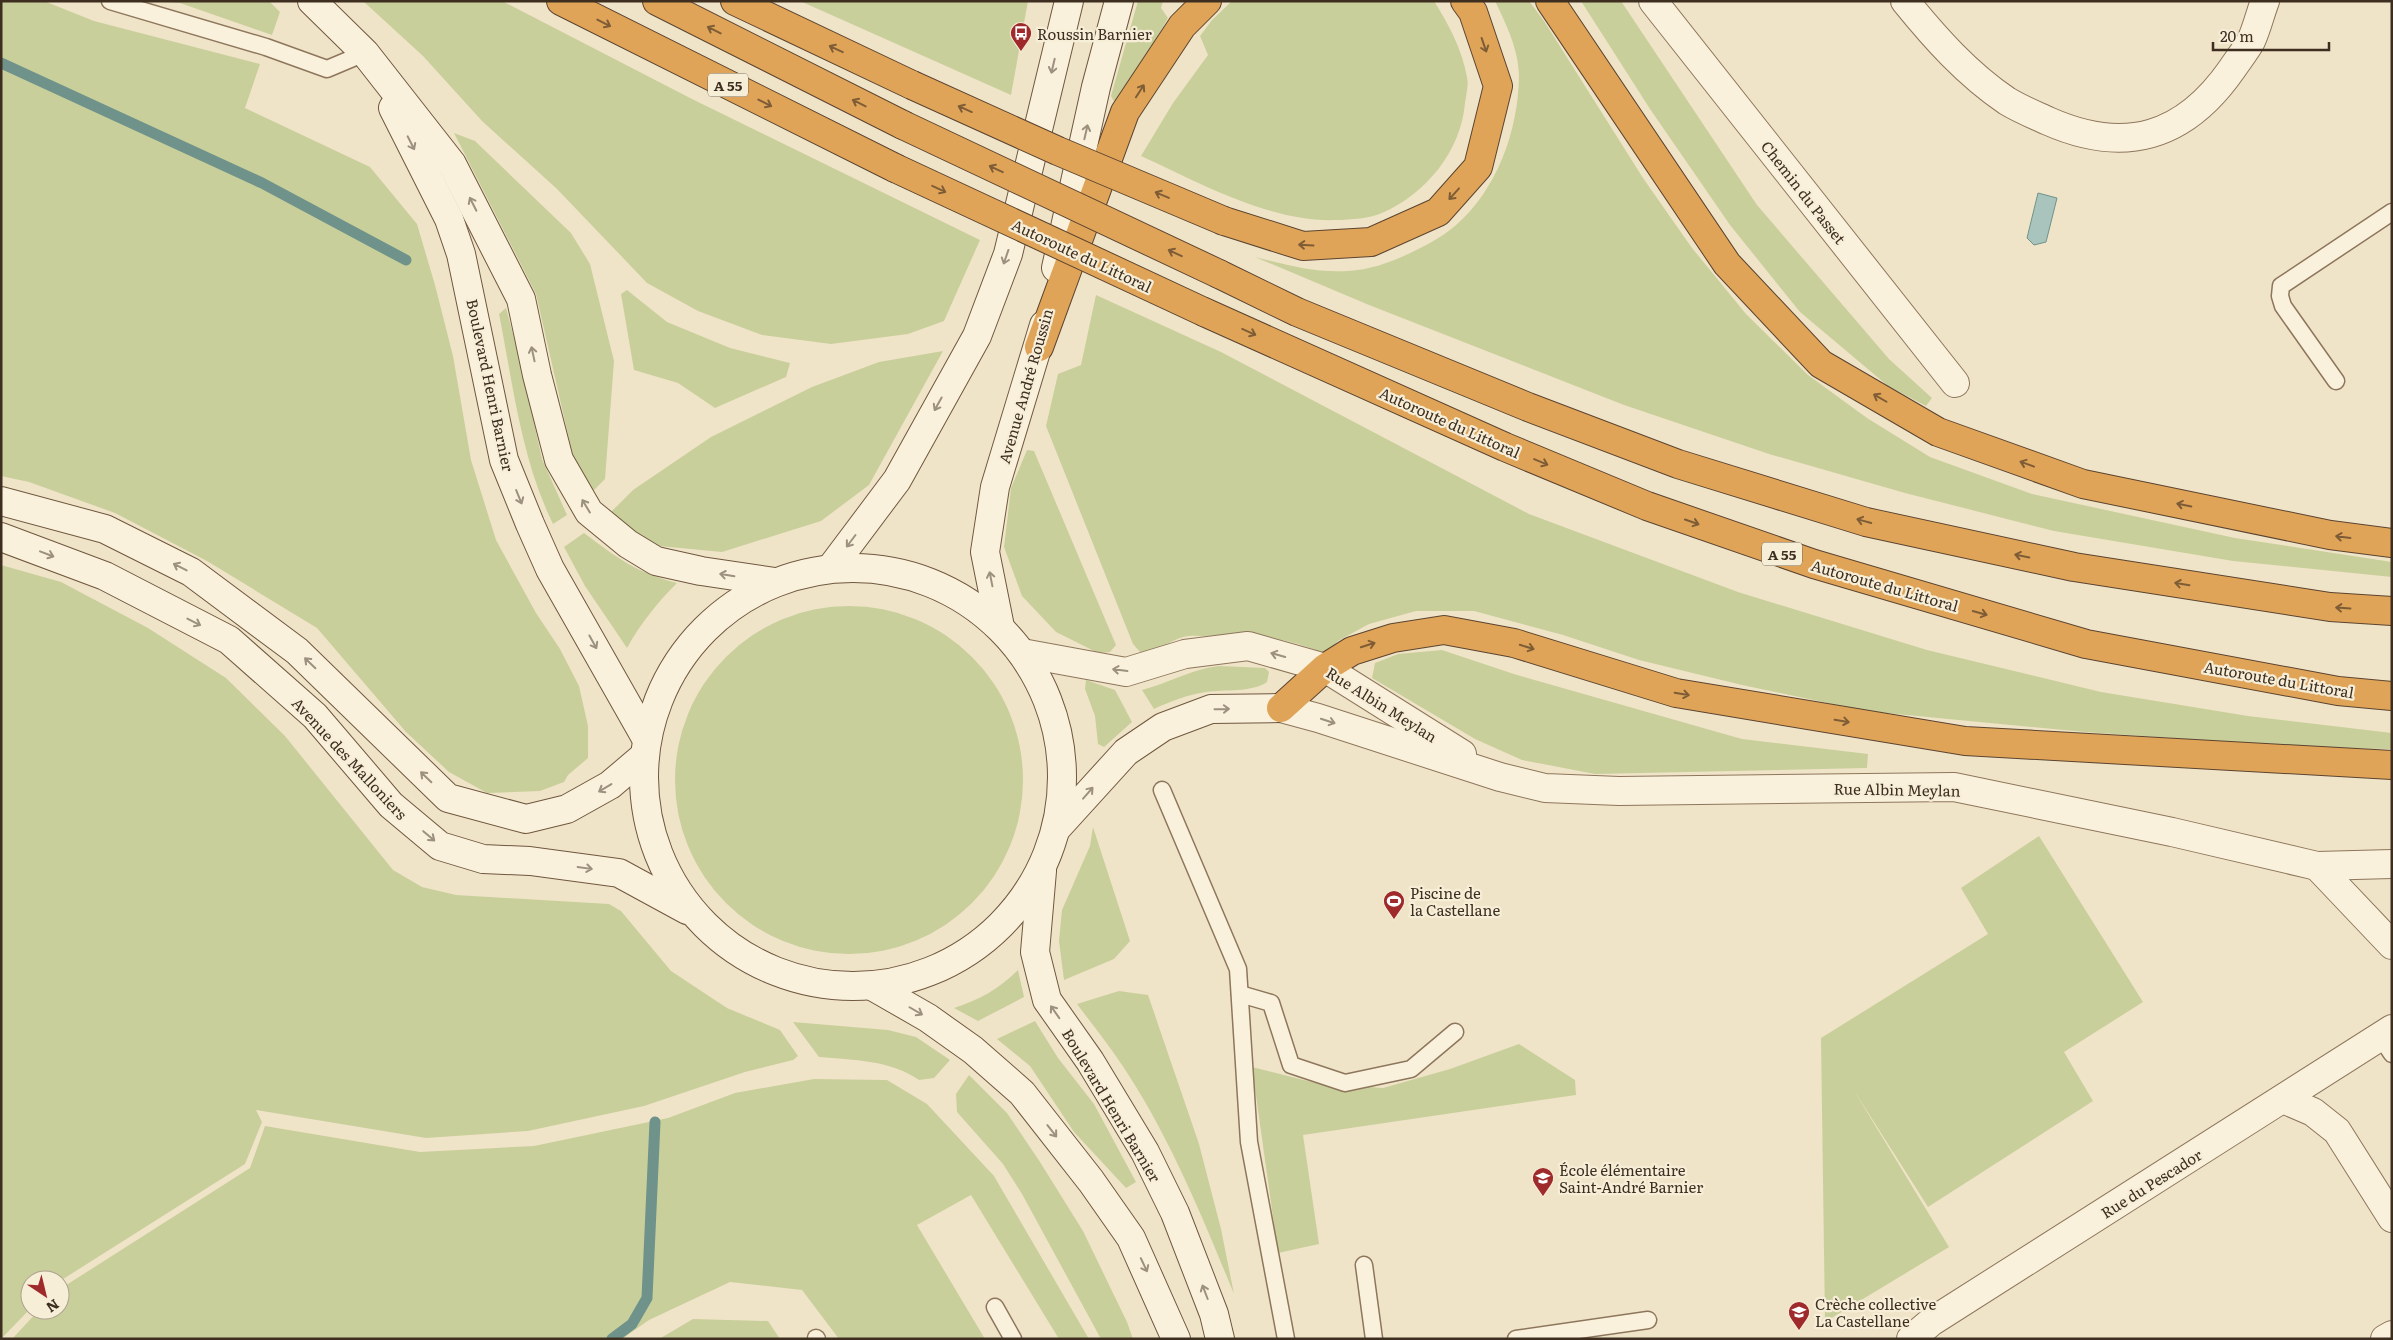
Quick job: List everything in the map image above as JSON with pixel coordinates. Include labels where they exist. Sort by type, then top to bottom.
[{"type":"highway","name":"Autoroute du Littoral","points":[[561,1],[895,168],[1204,312],[1505,447],[1638,503],[1814,564],[2086,644],[2338,691],[2392,696]]},
{"type":"highway","points":[[657,1],[903,124],[1298,312],[1528,408],[1678,464],[1866,522],[2074,567],[2330,607],[2392,611]]},
{"type":"highway","points":[[735,1],[912,85],[1058,151],[1224,221],[1303,246],[1371,242],[1438,212],[1478,167],[1498,86],[1473,12],[1465,1]]},
{"type":"highway","points":[[1039,347],[1125,112],[1182,26],[1207,1]]},
{"type":"highway","points":[[1550,1],[1727,264],[1821,364],[1938,432],[2083,484],[2330,535],[2392,543]]},
{"type":"highway","points":[[1281,708],[1325,668],[1352,650],[1393,638],[1444,630],[1514,643],[1676,693],[1966,741],[2392,765]]},
{"type":"main road","name":"Boulevard Henri Barnier","points":[[312,1],[365,53],[452,164],[521,299],[537,375],[559,460],[589,512],[628,544],[656,561],[775,582]]},
{"type":"main road","points":[[831,568],[897,480],[977,336],[1008,254],[1069,1]]},
{"type":"main road","name":"Avenue André Roussin","points":[[1000,627],[985,552],[995,487],[1039,347],[1096,87],[1119,1]]},
{"type":"main road","name":"Chemin du Passet","points":[[1653,1],[1955,383]]},
{"type":"main road","points":[[1904,1],[1932,34],[1971,74],[2009,102],[2072,131],[2099,137],[2128,138],[2150,134],[2172,126],[2197,111],[2219,87],[2251,41],[2265,1]]},
{"type":"main road","name":"Boulevard Henri Barnier","points":[[365,53],[449,219],[461,254],[504,460],[550,569],[645,748]]},
{"type":"main road","points":[[1,501],[105,529],[190,572],[298,651],[448,798],[526,819],[567,809],[610,785],[645,748]]},
{"type":"main road","name":"Avenue des Malloniers","points":[[1,537],[105,576],[229,640],[315,716],[391,805],[440,846],[483,859],[530,861],[619,872],[690,912]]},
{"type":"main road","points":[[831,568],[892,571],[950,591],[1000,627],[1022,653],[1046,693],[1059,737],[1063,783],[1056,829],[1042,867],[1014,911],[975,947],[930,973],[874,987],[826,986],[775,973],[729,947],[690,912],[661,865],[645,812],[645,748],[665,683],[693,640],[731,606],[775,582],[831,568]]},
{"type":"main road","name":"Rue Albin Meylan","points":[[1022,653],[1126,672],[1185,654],[1248,646],[1325,668],[1500,777]]},
{"type":"main road","name":"Rue Albin Meylan","points":[[1056,829],[1126,752],[1163,727],[1211,709],[1281,708],[1500,777],[1545,788],[1619,791],[1954,787],[2172,832],[2317,866],[2392,864]]},
{"type":"main road","points":[[2317,866],[2392,945]]},
{"type":"main road","name":"Boulevard Henri Barnier","points":[[1042,867],[1035,952],[1047,1000],[1090,1061],[1145,1152],[1174,1213],[1214,1314],[1220,1339]]},
{"type":"main road","points":[[874,987],[928,1018],[973,1050],[1022,1093],[1091,1181],[1131,1238],[1176,1339]]},
{"type":"main road","name":"Rue du Pescador","points":[[1911,1339],[1931,1322],[2283,1099],[2388,1039]]},
{"type":"main road","points":[[2283,1099],[2313,1112],[2337,1131],[2392,1218]]},
{"type":"main road","points":[[2385,1339],[2392,1335]]},
{"type":"lane","points":[[110,1],[266,47],[327,69],[365,53]]},
{"type":"lane","points":[[2336,381],[2283,306],[2280,296],[2281,286],[2392,212]]},
{"type":"lane","points":[[1162,790],[1238,969],[1249,1142],[1286,1339]]},
{"type":"lane","points":[[1240,994],[1271,1003],[1291,1065],[1345,1082],[1411,1068],[1455,1032]]},
{"type":"lane","points":[[1364,1265],[1374,1339]]},
{"type":"lane","points":[[995,1307],[1013,1339]]},
{"type":"lane","points":[[1516,1339],[1648,1320]]},
{"type":"green space","points":[[1,1],[44,1],[94,21],[260,64],[245,108],[370,167],[417,224],[453,356],[471,460],[496,540],[536,613],[560,649],[579,686],[588,726],[588,758],[568,775],[564,782],[540,791],[487,793],[449,772],[406,732],[317,628],[207,561],[115,513],[29,482],[1,476]]},
{"type":"green space","points":[[145,1],[269,1],[280,12],[272,35],[180,3]]},
{"type":"green space","points":[[363,1],[502,1],[692,99],[980,240],[944,321],[908,334],[831,344],[762,335],[698,311],[647,283],[557,189],[482,121],[423,56]]},
{"type":"green space","points":[[800,1],[1028,1],[1011,95]]},
{"type":"green space","points":[[1138,1],[1163,1],[1161,8],[1168,18],[1121,101],[1115,103],[1111,96]]},
{"type":"green space","points":[[1232,1],[1434,1],[1450,28],[1458,47],[1468,83],[1462,121],[1457,138],[1449,154],[1427,183],[1398,205],[1382,213],[1354,219],[1312,219],[1287,215],[1236,199],[1141,156],[1173,103],[1208,55],[1200,36],[1212,20]]},
{"type":"green space","points":[[1495,1],[1529,1],[1544,21],[1643,178],[1692,248],[1746,314],[1808,375],[1867,418],[1930,457],[2032,494],[2235,538],[2392,562],[2392,577],[2233,561],[2054,531],[1905,493],[1769,454],[1624,405],[1369,305],[1255,257],[1313,270],[1348,271],[1378,266],[1406,255],[1438,238],[1455,226],[1470,211],[1483,195],[1502,158],[1509,138],[1518,97],[1517,57]]},
{"type":"green space","points":[[1581,1],[1621,1],[1757,205],[1889,359],[1932,398],[1926,406],[1888,386],[1800,312],[1730,225],[1650,109]]},
{"type":"green space","points":[[454,133],[475,141],[571,233],[590,264],[614,361],[605,479],[592,492],[574,461],[536,294]]},
{"type":"green space","points":[[627,290],[667,322],[730,348],[790,363],[786,377],[715,408],[678,383],[634,370],[621,294]]},
{"type":"green space","points":[[1096,295],[1221,352],[1529,514],[1738,592],[1927,650],[2101,692],[2248,716],[2392,733],[2392,749],[2315,748],[2085,732],[1865,711],[1742,685],[1639,660],[1563,635],[1474,611],[1416,611],[1369,624],[1338,641],[1325,654],[1282,640],[1237,635],[1186,636],[1152,650],[1140,652],[1133,644],[1046,426],[1058,374],[1081,365]]},
{"type":"green space","points":[[506,308],[523,372],[542,459],[567,515],[553,524],[533,474],[519,421],[499,314]]},
{"type":"green space","points":[[943,351],[869,485],[821,521],[722,552],[659,546],[608,515],[633,490],[711,437],[812,387],[879,362]]},
{"type":"green space","points":[[1027,450],[1034,451],[1116,645],[1110,652],[1098,653],[1056,632],[1022,596],[1004,547],[1011,488]]},
{"type":"green space","points":[[584,533],[628,564],[662,579],[677,583],[650,614],[627,648],[585,586],[564,547]]},
{"type":"green space","points":[[1,565],[61,582],[148,628],[226,678],[285,736],[393,870],[422,887],[456,895],[609,904],[621,911],[671,971],[727,1008],[780,1030],[798,1056],[793,1060],[745,1072],[644,1106],[528,1131],[426,1138],[256,1110],[262,1122],[245,1164],[70,1275],[70,1270],[20,1270],[20,1319],[1,1339]]},
{"type":"green space","points":[[849,606],[883,609],[900,613],[931,626],[960,645],[984,669],[1003,698],[1016,729],[1020,746],[1023,780],[1020,814],[1016,831],[1003,862],[984,891],[960,915],[931,934],[900,947],[883,951],[849,954],[815,951],[798,947],[767,934],[738,915],[714,891],[695,862],[682,831],[678,814],[675,780],[678,746],[682,729],[695,698],[714,669],[738,645],[767,626],[798,613],[815,609]]},
{"type":"green space","points":[[1442,650],[1517,675],[1742,739],[1868,754],[1867,768],[1595,774],[1522,760],[1475,739],[1372,678],[1375,663],[1398,654]]},
{"type":"green space","points":[[1219,666],[1265,668],[1269,672],[1267,682],[1253,688],[1213,691],[1192,695],[1154,709],[1142,690],[1199,670]]},
{"type":"green space","points":[[1086,680],[1115,690],[1132,722],[1104,747],[1098,744],[1095,716],[1085,689]]},
{"type":"green space","points":[[1093,827],[1130,941],[1114,959],[1064,980],[1059,941],[1062,910],[1090,846]]},
{"type":"green space","points":[[2039,836],[2143,1002],[2064,1052],[2093,1101],[1928,1207],[1853,1089],[1949,1247],[1825,1322],[1821,1038],[1988,934],[1961,888]]},
{"type":"green space","points":[[1018,970],[1024,997],[978,1021],[954,1008],[988,993],[1004,983]]},
{"type":"green space","points":[[1119,991],[1148,995],[1199,1144],[1221,1229],[1234,1294],[1184,1176],[1155,1119],[1122,1065],[1077,1004]]},
{"type":"green space","points":[[1035,1021],[1058,1058],[1094,1104],[1136,1182],[1126,1188],[1074,1132],[1030,1066],[997,1039]]},
{"type":"green space","points":[[793,1022],[888,1030],[916,1037],[950,1060],[934,1078],[919,1080],[896,1068],[871,1062],[819,1057]]},
{"type":"green space","points":[[1519,1044],[1575,1080],[1576,1095],[1303,1135],[1319,1244],[1278,1253],[1252,1067],[1316,1083],[1383,1088],[1450,1069]]},
{"type":"green space","points":[[969,1075],[1007,1113],[1083,1231],[1127,1322],[1133,1339],[1101,1339],[1022,1194],[1003,1164],[957,1112],[956,1094]]},
{"type":"green space","points":[[814,1079],[887,1080],[927,1104],[994,1176],[1089,1339],[1059,1339],[971,1195],[917,1225],[985,1339],[839,1339],[802,1290],[730,1282],[649,1320],[622,1339],[12,1339],[30,1320],[70,1320],[70,1283],[250,1168],[265,1126],[420,1152],[534,1146],[668,1118],[735,1093]]},
{"type":"green space","points":[[693,1319],[768,1321],[780,1339],[659,1339]]},
{"type":"water","points":[[2038,193],[2057,198],[2046,242],[2034,245],[2027,238]]},
{"type":"waterway","points":[[1,63],[262,183],[406,260]]},
{"type":"waterway","points":[[612,1339],[632,1324],[647,1298],[655,1122]]},
{"type":"place","name":"Roussin Barnier","points":[[1021,52]]},
{"type":"place","name":"Piscine de la Castellane","points":[[1394,920]]},
{"type":"place","name":"École élémentaire Saint-André Barnier","points":[[1543,1197]]},
{"type":"place","name":"Crèche collective La Castellane","points":[[1799,1331]]}]
